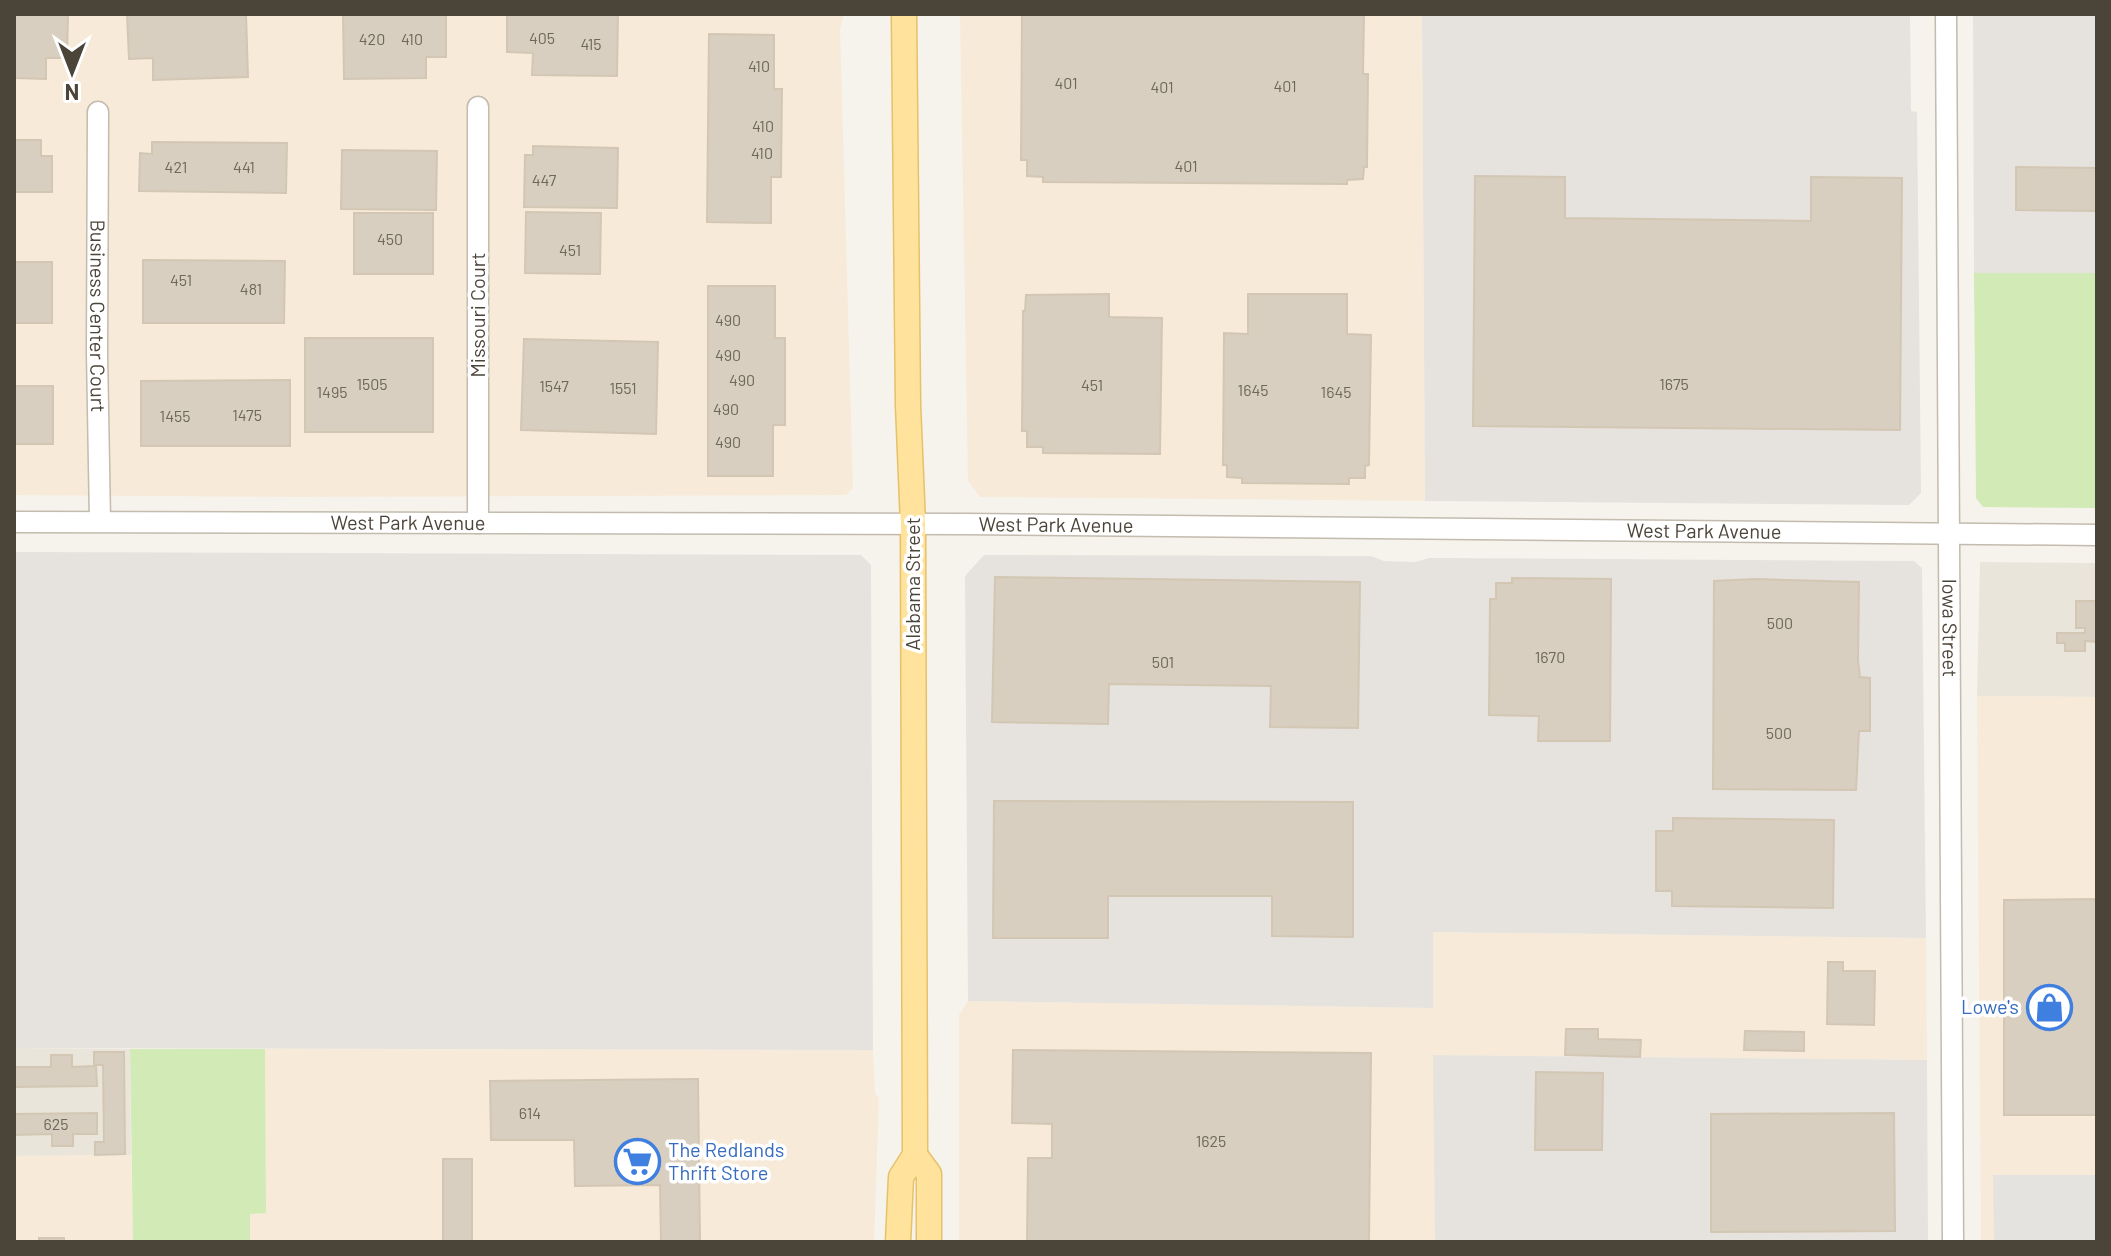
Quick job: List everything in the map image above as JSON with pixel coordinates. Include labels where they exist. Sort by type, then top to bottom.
[{"type":"main road","name":"Alabama Street","points":[[898,1242],[901,1177],[915,1155],[913,524],[908,405],[904,14]]},
{"type":"main road","name":"Alabama Street","points":[[915,1155],[929,1174],[929,1242]]},
{"type":"street","name":"Iowa Street","points":[[1946,14],[1953,1242]]},
{"type":"street","name":"Missouri Court","points":[[478,107],[478,523]]},
{"type":"street","name":"Business Center Court","points":[[98,112],[100,521]]},
{"type":"street","name":"West Park Avenue","points":[[14,522],[913,524],[2097,535]]},
{"type":"shaded area","points":[[14,14],[844,14],[840,29],[853,488],[846,495],[14,495]]},
{"type":"shaded area","points":[[960,14],[1422,14],[1425,501],[980,497],[968,481]]},
{"type":"shaded area","points":[[1422,14],[1910,14],[1911,111],[1917,112],[1921,493],[1909,505],[1425,501]]},
{"type":"shaded area","points":[[1973,14],[2097,14],[2097,273],[1974,273]]},
{"type":"shaded area","points":[[14,552],[861,555],[871,565],[873,1050],[14,1048]]},
{"type":"shaded area","points":[[984,555],[1371,556],[1384,561],[1415,562],[1429,558],[1914,561],[1922,568],[1926,938],[1433,932],[1433,1008],[968,1001],[965,576]]},
{"type":"shaded area","points":[[1980,562],[2097,563],[2097,697],[1977,696]]},
{"type":"shaded area","points":[[1977,696],[2097,697],[2097,1242],[1981,1242]]},
{"type":"shaded area","points":[[1432,932],[1926,938],[1927,1060],[1434,1055],[1435,1242],[959,1242],[959,1015],[968,1001],[1433,1008]]},
{"type":"shaded area","points":[[14,1048],[130,1049],[131,1155],[14,1156]]},
{"type":"shaded area","points":[[265,1049],[873,1050],[875,1094],[879,1098],[874,1242],[250,1242],[250,1214],[266,1213]]},
{"type":"shaded area","points":[[1433,1055],[1927,1060],[1928,1242],[1435,1242]]},
{"type":"shaded area","points":[[131,1155],[133,1242],[14,1242],[14,1156]]},
{"type":"shaded area","points":[[1993,1175],[2097,1175],[2097,1242],[1994,1242]]},
{"type":"green space","points":[[1974,273],[2097,273],[2097,508],[1983,507],[1976,498]]},
{"type":"green space","points":[[130,1049],[265,1049],[266,1213],[250,1214],[250,1242],[133,1242]]},
{"type":"building","points":[[14,14],[68,14],[67,58],[46,58],[46,79],[14,78]]},
{"type":"building","points":[[127,14],[246,14],[248,77],[153,80],[153,58],[129,59]]},
{"type":"building","points":[[343,14],[446,14],[446,57],[426,57],[426,78],[344,79]]},
{"type":"building","points":[[507,14],[618,14],[617,76],[532,75],[533,53],[507,52]]},
{"type":"building","points":[[1022,14],[1364,14],[1363,74],[1368,74],[1367,167],[1364,167],[1363,179],[1347,180],[1347,184],[1043,182],[1043,177],[1027,176],[1027,160],[1021,160]]},
{"type":"building","points":[[709,34],[774,35],[774,89],[782,89],[781,177],[771,177],[771,223],[707,222]]},
{"type":"building","points":[[14,140],[41,140],[41,156],[52,156],[52,192],[14,192]]},
{"type":"building","points":[[152,142],[287,143],[286,193],[139,191],[140,153],[152,154]]},
{"type":"building","points":[[533,146],[618,148],[617,208],[524,207],[525,155],[533,155]]},
{"type":"building","points":[[342,150],[437,151],[436,210],[341,209]]},
{"type":"building","points":[[2016,167],[2097,168],[2097,211],[2016,210]]},
{"type":"building","points":[[1475,176],[1565,177],[1565,218],[1811,221],[1811,177],[1902,178],[1900,430],[1473,426]]},
{"type":"building","points":[[526,212],[601,213],[600,274],[525,273]]},
{"type":"building","points":[[354,213],[433,213],[433,274],[354,274]]},
{"type":"building","points":[[143,260],[285,261],[284,323],[143,323]]},
{"type":"building","points":[[14,262],[52,262],[52,323],[14,323]]},
{"type":"building","points":[[708,286],[775,286],[775,338],[785,338],[785,425],[773,425],[773,476],[708,476]]},
{"type":"building","points":[[1109,294],[1109,317],[1162,318],[1160,454],[1043,453],[1043,447],[1027,447],[1027,431],[1022,431],[1023,311],[1026,295]]},
{"type":"building","points":[[1248,294],[1347,294],[1347,334],[1371,335],[1369,465],[1365,466],[1365,478],[1349,478],[1349,484],[1242,483],[1242,478],[1227,477],[1227,465],[1223,465],[1224,333],[1248,334]]},
{"type":"building","points":[[305,338],[433,338],[433,432],[305,432]]},
{"type":"building","points":[[524,339],[658,342],[656,434],[521,430]]},
{"type":"building","points":[[290,380],[290,446],[141,446],[141,381]]},
{"type":"building","points":[[14,386],[53,386],[53,444],[14,444]]},
{"type":"building","points":[[995,577],[1360,582],[1358,728],[1270,727],[1271,686],[1109,684],[1108,724],[992,722]]},
{"type":"building","points":[[1512,578],[1611,579],[1610,741],[1538,741],[1539,716],[1489,715],[1490,599],[1496,599],[1496,583],[1512,583]]},
{"type":"building","points":[[1714,581],[1859,582],[1858,660],[1860,677],[1870,678],[1870,731],[1859,731],[1856,790],[1713,789]]},
{"type":"building","points":[[2076,601],[2097,601],[2097,642],[2085,641],[2085,651],[2065,651],[2065,643],[2057,643],[2057,633],[2085,633],[2085,628],[2076,628]]},
{"type":"building","points":[[994,801],[1353,802],[1353,937],[1272,936],[1272,896],[1108,896],[1108,938],[993,938]]},
{"type":"building","points":[[1673,818],[1834,820],[1833,908],[1672,906],[1672,891],[1656,891],[1656,831],[1673,831]]},
{"type":"building","name":"Lowe's","points":[[2097,899],[2097,1115],[2004,1115],[2004,900]]},
{"type":"building","points":[[1828,962],[1843,962],[1843,971],[1875,971],[1874,1025],[1827,1024]]},
{"type":"building","points":[[1566,1029],[1598,1029],[1598,1039],[1641,1040],[1640,1057],[1565,1055]]},
{"type":"building","points":[[1745,1031],[1804,1032],[1804,1051],[1744,1050]]},
{"type":"building","points":[[1013,1050],[1371,1053],[1369,1242],[1027,1242],[1028,1158],[1052,1158],[1052,1124],[1012,1123]]},
{"type":"building","points":[[94,1052],[124,1052],[125,1154],[95,1155],[95,1142],[104,1142],[103,1065],[94,1065]]},
{"type":"building","points":[[51,1055],[72,1055],[72,1067],[96,1066],[97,1086],[14,1087],[14,1067],[51,1067]]},
{"type":"building","points":[[1536,1072],[1603,1073],[1602,1150],[1535,1150]]},
{"type":"building","name":"The Redlands Thrift Store","points":[[698,1079],[700,1242],[661,1242],[660,1185],[575,1186],[574,1140],[491,1140],[490,1081]]},
{"type":"building","points":[[97,1113],[97,1134],[73,1134],[73,1146],[52,1146],[52,1134],[14,1135],[14,1114]]},
{"type":"building","points":[[1894,1113],[1895,1231],[1711,1232],[1711,1114]]},
{"type":"building","points":[[443,1159],[472,1159],[472,1242],[443,1242]]},
{"type":"building","points":[[39,1238],[64,1238],[64,1242],[39,1242]]},
{"type":"place","name":"Lowe's","points":[[2050,1007]]},
{"type":"place","name":"The Redlands Thrift Store","points":[[637,1162]]}]
